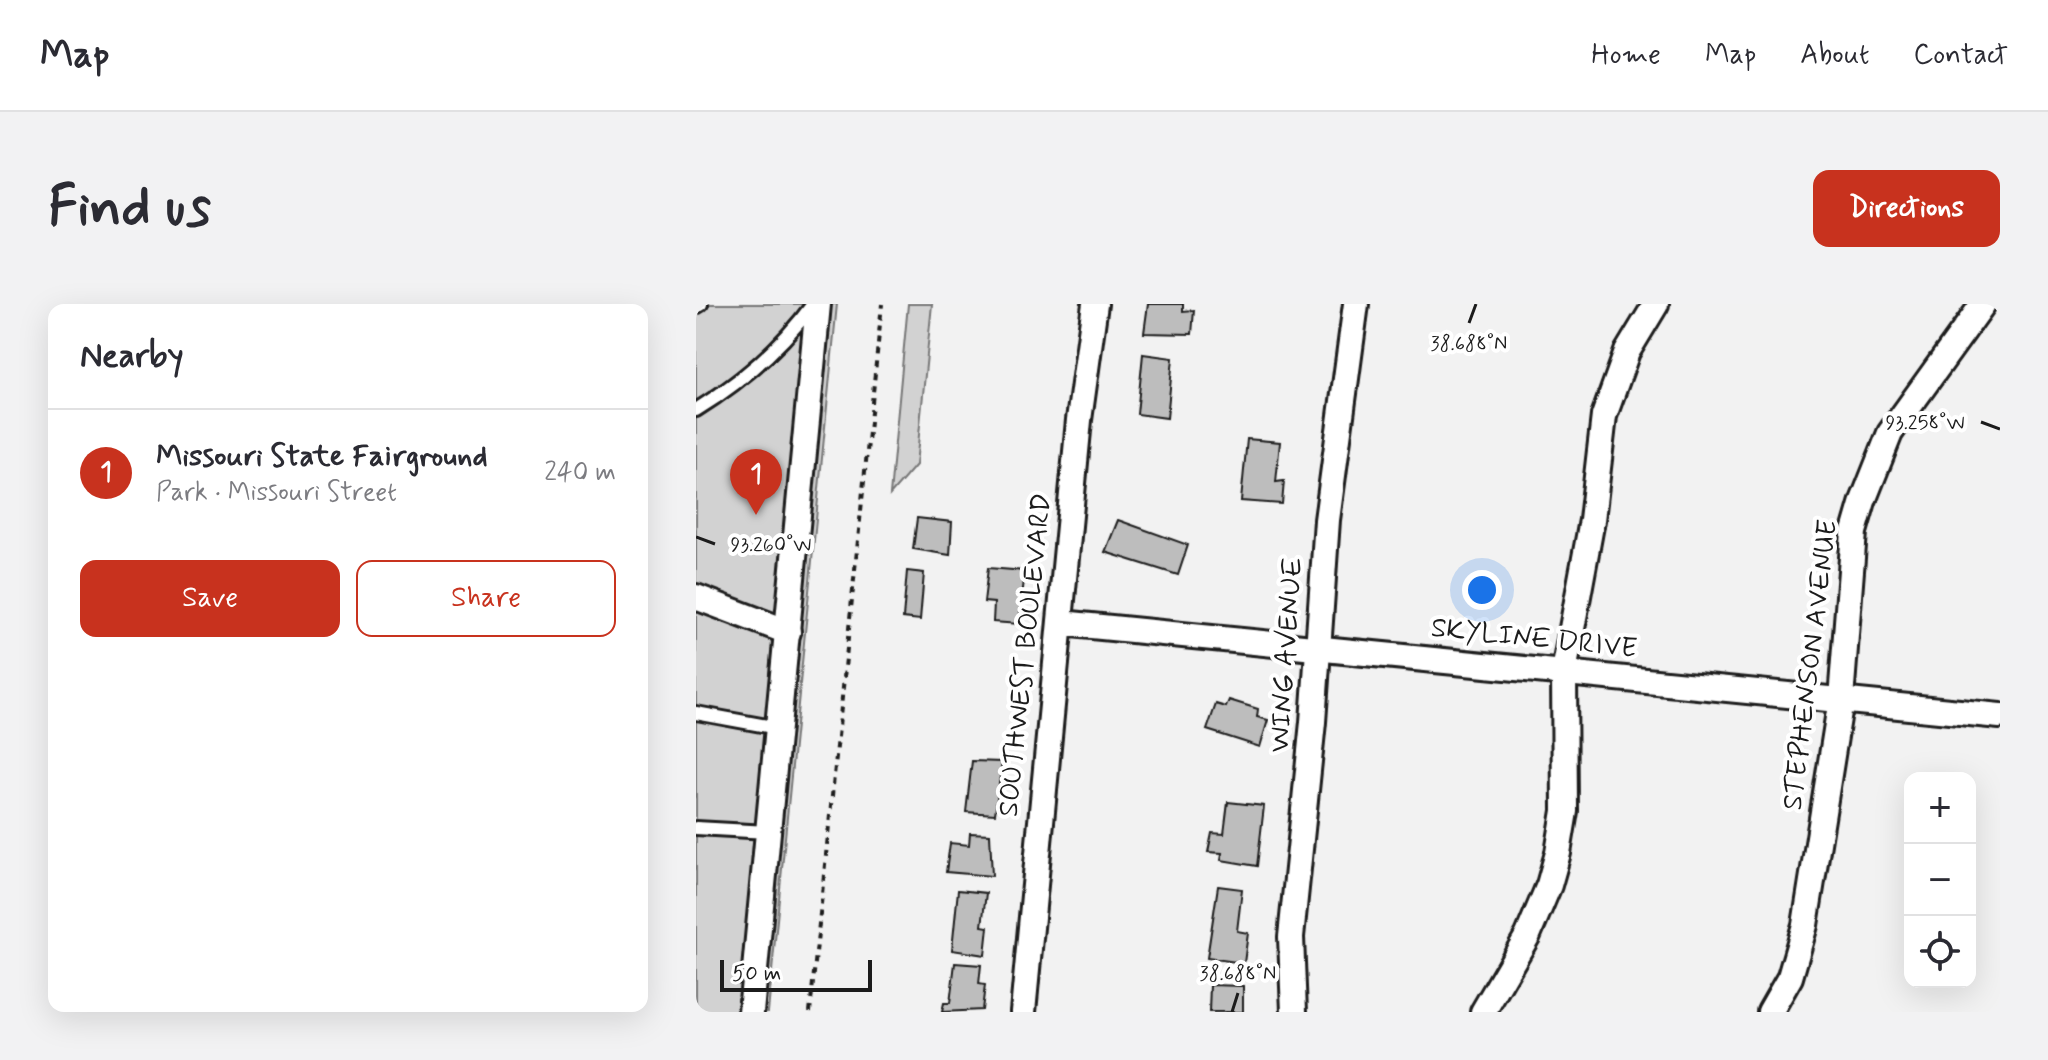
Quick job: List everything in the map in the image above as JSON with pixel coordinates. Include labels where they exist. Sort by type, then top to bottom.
[{"type":"street","points":[[751,1012],[816,304]]},
{"type":"street","name":"SOUTHWEST BOULEVARD","points":[[1023,1012],[1079,420],[1095,304]]},
{"type":"street","name":"WING AVENUE","points":[[1294,1012],[1291,937],[1327,520],[1356,304]]},
{"type":"street","points":[[1483,1012],[1528,935],[1549,885],[1558,853],[1565,811],[1564,672],[1584,574],[1609,396],[1627,352],[1656,304]]},
{"type":"street","name":"STEPHENSON AVENUE","points":[[1770,1012],[1790,977],[1805,925],[1841,699],[1852,544],[1863,501],[1890,433],[1983,304]]},
{"type":"street","points":[[696,597],[788,632]]},
{"type":"street","name":"SKYLINE DRIVE","points":[[1061,623],[2000,716]]},
{"type":"lane","points":[[696,410],[726,391],[793,333],[816,304]]},
{"type":"lane","points":[[696,713],[778,728]]},
{"type":"lane","points":[[696,828],[768,832]]},
{"type":"path","points":[[810,1012],[882,304]]},
{"type":"shaded area","points":[[696,304],[837,304],[768,1012],[696,1012]]},
{"type":"shaded area","points":[[908,304],[932,304],[916,465],[890,495]]},
{"type":"building","points":[[1148,304],[1183,304],[1183,311],[1194,310],[1192,334],[1144,333]]},
{"type":"building","points":[[1143,354],[1173,358],[1167,418],[1137,414]]},
{"type":"building","points":[[1247,439],[1280,442],[1276,482],[1284,481],[1282,504],[1241,501]]},
{"type":"building","points":[[917,518],[952,522],[950,555],[913,549]]},
{"type":"building","points":[[1118,520],[1188,545],[1178,575],[1105,552]]},
{"type":"building","points":[[988,568],[1025,571],[1019,624],[993,622],[994,603],[984,602]]},
{"type":"building","points":[[907,571],[924,573],[920,620],[903,618]]},
{"type":"building","points":[[1229,700],[1258,709],[1257,717],[1268,720],[1260,747],[1207,730],[1216,704],[1226,707]]},
{"type":"building","points":[[972,761],[1002,762],[995,814],[966,812]]},
{"type":"building","points":[[1228,802],[1264,806],[1257,866],[1221,860],[1222,853],[1208,852],[1212,833],[1224,834]]},
{"type":"building","points":[[970,833],[990,834],[992,876],[946,872],[950,843],[969,845]]},
{"type":"building","points":[[1218,886],[1242,889],[1237,931],[1248,933],[1244,963],[1207,958]]},
{"type":"building","points":[[958,890],[986,893],[982,926],[988,927],[985,955],[952,950]]},
{"type":"building","points":[[955,963],[981,965],[979,984],[985,985],[982,1010],[942,1012],[944,1003],[950,1003]]},
{"type":"building","points":[[1210,985],[1243,986],[1243,1012],[1209,1012]]},
{"type":"place","name":"Missouri State Fairground","points":[[756,515]]}]
